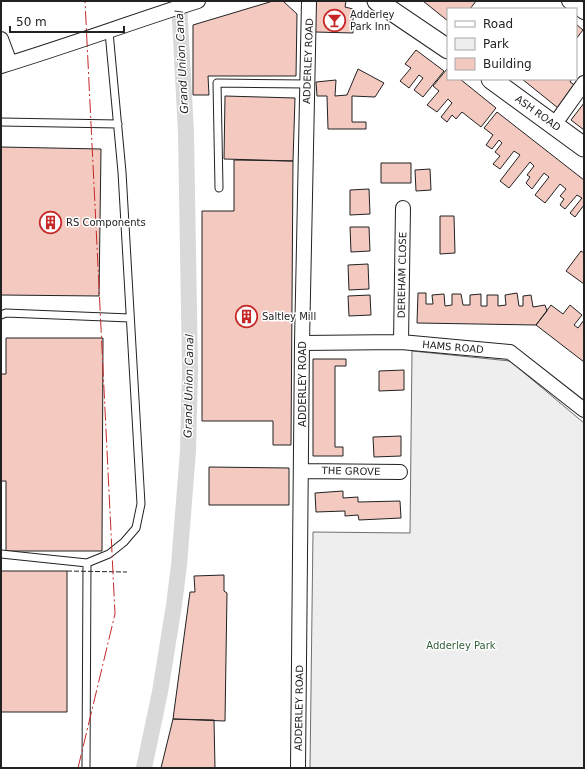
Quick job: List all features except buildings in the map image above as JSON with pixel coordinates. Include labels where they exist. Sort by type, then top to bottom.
[{"type":"main road","points":[[377,1],[447,48]]},
{"type":"main road","name":"ASH ROAD","points":[[492,80],[584,147]]},
{"type":"street","name":"ADDERLEY ROAD","points":[[298,768],[302,343],[309,1]]},
{"type":"street","points":[[569,1],[584,12]]},
{"type":"street","points":[[1,39],[6,64],[109,32],[195,2]]},
{"type":"street","points":[[554,125],[584,83]]},
{"type":"street","name":"DEREHAM CLOSE","points":[[401,342],[403,208]]},
{"type":"street","name":"HAMS ROAD","points":[[302,343],[401,342],[510,352],[584,410]]},
{"type":"street","name":"THE GROVE","points":[[301,471],[400,472]]},
{"type":"lane","points":[[1,554],[87,563],[109,554],[124,542],[136,528],[141,504],[122,172],[109,32]]},
{"type":"lane","points":[[219,188],[217,83],[307,84]]},
{"type":"lane","points":[[1,122],[118,124]]},
{"type":"lane","points":[[1,314],[130,318]]},
{"type":"lane","points":[[86,768],[87,563]]},
{"type":"green space","name":"Adderley Park","points":[[412,351],[510,361],[584,423],[584,768],[310,768],[313,532],[410,533]]},
{"type":"waterway","name":"Grand Union Canal","points":[[144,768],[160,692],[174,605],[179,565],[188,451],[190,370],[186,133],[179,1]]},
{"type":"fence","points":[[67,571],[127,572]]},
{"type":"power","points":[[78,768],[115,614],[85,1]]},
{"type":"place","name":"Adderley Park Inn","points":[[334,20]]},
{"type":"place","name":"RS Components","points":[[50,222]]},
{"type":"place","name":"Saltley Mill","points":[[247,316]]}]
